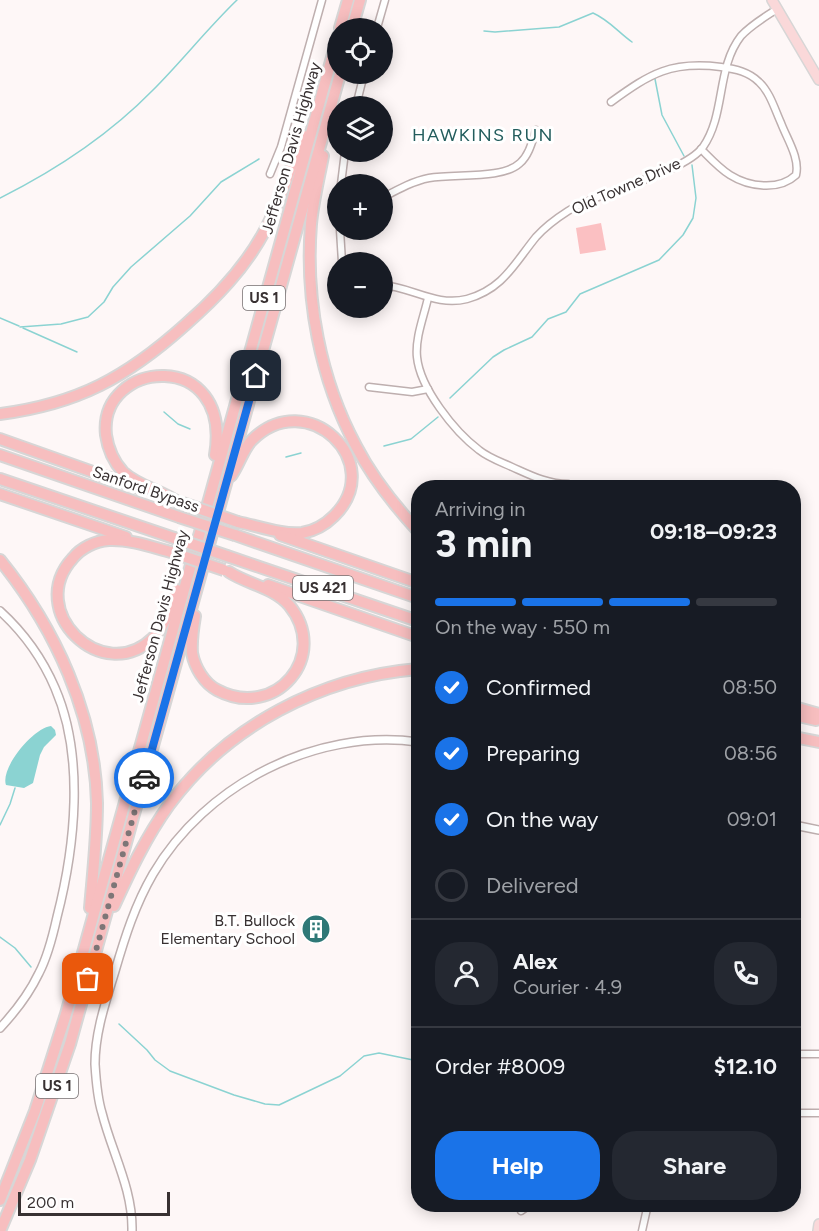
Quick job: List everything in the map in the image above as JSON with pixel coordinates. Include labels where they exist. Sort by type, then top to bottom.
[{"type":"highway","points":[[343,18],[348,0]]},
{"type":"highway","points":[[355,18],[360,0]]},
{"type":"highway","name":"Jefferson Davis Highway","points":[[0,1200],[42,1091],[327,74]]},
{"type":"highway","name":"Jefferson Davis Highway","points":[[0,1231],[30,1160],[70,1044],[337,84]]},
{"type":"highway","points":[[0,414],[59,402],[91,390],[118,376],[154,353],[209,304],[236,275],[264,232],[302,139],[314,120]]},
{"type":"highway","points":[[325,128],[326,145],[311,224],[311,293],[319,348],[334,398],[356,447],[396,507],[411,523]]},
{"type":"highway","points":[[181,503],[130,477],[111,454],[106,430],[107,417],[121,392],[135,382],[150,376],[186,379],[202,391],[210,404],[217,430],[215,476]]},
{"type":"highway","points":[[228,482],[250,442],[274,425],[288,422],[313,423],[324,428],[340,443],[349,461],[351,480],[345,503],[323,526],[301,533],[292,533],[238,522]]},
{"type":"highway","points":[[0,439],[181,503],[411,580]]},
{"type":"highway","name":"Sanford Bypass","points":[[0,455],[411,596]]},
{"type":"highway","name":"US 421","points":[[0,479],[411,619]]},
{"type":"highway","points":[[0,494],[411,635]]},
{"type":"highway","points":[[171,552],[124,541],[106,540],[88,546],[76,554],[67,564],[57,590],[61,616],[71,633],[88,647],[99,651],[123,654],[138,648],[154,637],[168,615],[177,588],[188,572]]},
{"type":"highway","points":[[0,560],[19,584],[49,630],[75,692],[87,734],[97,802],[95,859],[87,935]]},
{"type":"highway","points":[[197,588],[191,639],[193,655],[202,677],[214,688],[230,696],[248,699],[263,698],[277,691],[289,681],[302,659],[303,638],[297,616],[287,603],[273,593],[226,571]]},
{"type":"highway","points":[[100,936],[131,866],[155,825],[194,775],[228,744],[273,713],[319,692],[370,676],[411,670]]},
{"type":"highway","points":[[801,708],[819,714]]},
{"type":"highway","points":[[801,716],[819,720]]},
{"type":"highway","points":[[801,738],[819,742]]},
{"type":"highway","points":[[801,744],[819,747]]},
{"type":"main road","points":[[775,4],[819,80]]},
{"type":"main road","points":[[818,1231],[819,1224]]},
{"type":"street","points":[[270,174],[281,147],[322,0]]},
{"type":"street","points":[[380,18],[385,0]]},
{"type":"street","name":"Old Towne Drive","points":[[393,287],[445,302],[465,300],[495,287],[507,276],[538,235],[566,213],[585,201],[674,167],[701,149],[714,129],[726,68],[732,50],[741,36],[775,4]]},
{"type":"street","points":[[611,102],[658,71],[673,67],[703,65],[747,73],[764,87],[797,163],[796,175],[789,182],[780,184],[766,186],[747,183],[730,175],[701,149]]},
{"type":"street","points":[[393,193],[420,180],[443,176],[487,174],[514,168],[528,153],[536,130]]},
{"type":"street","points":[[428,298],[417,347],[420,369],[428,389],[459,431],[480,451],[526,475],[544,480]]},
{"type":"street","points":[[369,387],[412,392],[428,389]]},
{"type":"street","points":[[0,611],[35,652],[55,688],[69,736],[73,767],[73,800],[68,876],[53,934],[35,981],[18,1010],[0,1028]]},
{"type":"street","points":[[132,1231],[130,1202],[102,1113],[95,1062],[102,1018],[129,924],[153,873],[194,820],[236,787],[275,766],[294,757],[338,746],[364,742],[411,742]]},
{"type":"street","points":[[801,826],[819,830]]},
{"type":"street","points":[[801,1054],[819,1054]]},
{"type":"street","points":[[801,1113],[819,1113]]},
{"type":"street","points":[[642,1231],[646,1212]]},
{"type":"shaded area","points":[[601,223],[606,250],[580,254],[576,228]]},
{"type":"water","points":[[51,726],[56,735],[44,747],[40,755],[33,783],[24,788],[6,785],[5,778],[13,759],[27,741],[44,728]]},
{"type":"waterway","points":[[0,198],[41,176],[100,137],[118,122],[164,79],[237,0]]},
{"type":"waterway","points":[[484,31],[559,27],[593,13],[632,42]]},
{"type":"waterway","points":[[655,79],[662,115],[684,156]]},
{"type":"waterway","points":[[20,327],[61,324],[88,317],[104,302],[113,287],[131,267],[190,216],[221,182],[259,159]]},
{"type":"waterway","points":[[450,398],[493,357],[532,337],[548,319],[566,312],[580,294],[659,260],[683,235],[693,218],[696,198],[692,165]]},
{"type":"waterway","points":[[0,318],[19,326]]},
{"type":"waterway","points":[[23,328],[77,352]]},
{"type":"waterway","points":[[164,412],[178,424],[190,429]]},
{"type":"waterway","points":[[384,446],[411,439],[438,417]]},
{"type":"waterway","points":[[286,457],[301,453]]},
{"type":"waterway","points":[[0,825],[15,788]]},
{"type":"waterway","points":[[0,937],[15,948],[31,967]]},
{"type":"waterway","points":[[119,1024],[155,1060],[170,1071],[265,1104],[279,1105],[340,1076],[364,1056],[379,1053],[411,1060]]},
{"type":"way so far","points":[[88,979],[144,778]]},
{"type":"place","name":"B.T. Bullock Elementary School","points":[[316,929]]},
{"type":"district","name":"HAWKINS RUN","points":[[483,135]]},
{"type":"route","points":[[144,778],[256,376]]}]
